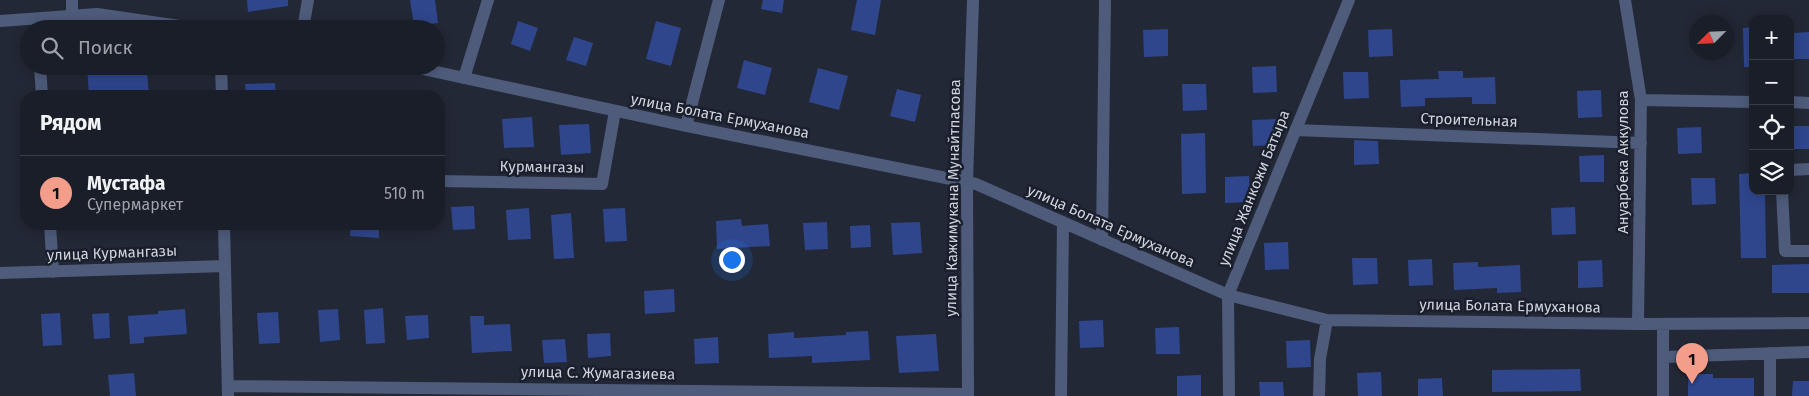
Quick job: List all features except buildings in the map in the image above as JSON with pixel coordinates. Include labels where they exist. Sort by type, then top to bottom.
[{"type":"street","points":[[72,0],[72,16]]},
{"type":"street","points":[[305,20],[308,0]]},
{"type":"street","points":[[464,78],[488,0]]},
{"type":"street","points":[[686,126],[719,0]]},
{"type":"street","name":"улица Кажимукана Мунайтпасова","points":[[968,395],[967,182],[973,0]]},
{"type":"street","points":[[1102,240],[1106,0]]},
{"type":"street","name":"улица Жанкожи Батыра","points":[[1230,396],[1228,295],[1349,0]]},
{"type":"street","name":"Ануарбека Аккулова","points":[[1625,0],[1641,100],[1638,324]]},
{"type":"street","points":[[55,20],[72,16],[97,14],[138,20]]},
{"type":"street","points":[[0,21],[20,23]]},
{"type":"street","name":"улица Болата Ермуханова","points":[[445,74],[686,126],[976,184],[1228,295],[1327,320],[1638,324],[1809,323]]},
{"type":"street","points":[[41,75],[42,90]]},
{"type":"street","points":[[221,75],[222,90]]},
{"type":"street","points":[[1641,100],[1749,102]]},
{"type":"street","points":[[1794,102],[1809,103]]},
{"type":"street","name":"Курмангазы","points":[[445,182],[602,184],[615,111]]},
{"type":"street","name":"Строительная","points":[[1295,130],[1641,143]]},
{"type":"street","points":[[1794,170],[1809,169]]},
{"type":"street","points":[[1782,195],[1784,251],[1809,251]]},
{"type":"street","points":[[1061,396],[1063,222]]},
{"type":"street","points":[[50,230],[53,272]]},
{"type":"street","points":[[224,230],[228,391]]},
{"type":"street","name":"улица Курмангазы","points":[[0,274],[225,266]]},
{"type":"street","points":[[1320,396],[1320,359],[1327,320]]},
{"type":"street","points":[[1663,324],[1663,396]]},
{"type":"street","points":[[1663,356],[1809,352]]},
{"type":"street","points":[[1770,353],[1770,396]]},
{"type":"street","name":"улица С. Жумагазиева","points":[[228,391],[968,395]]},
{"type":"place","name":"Мустафа","points":[[1692,384]]}]
